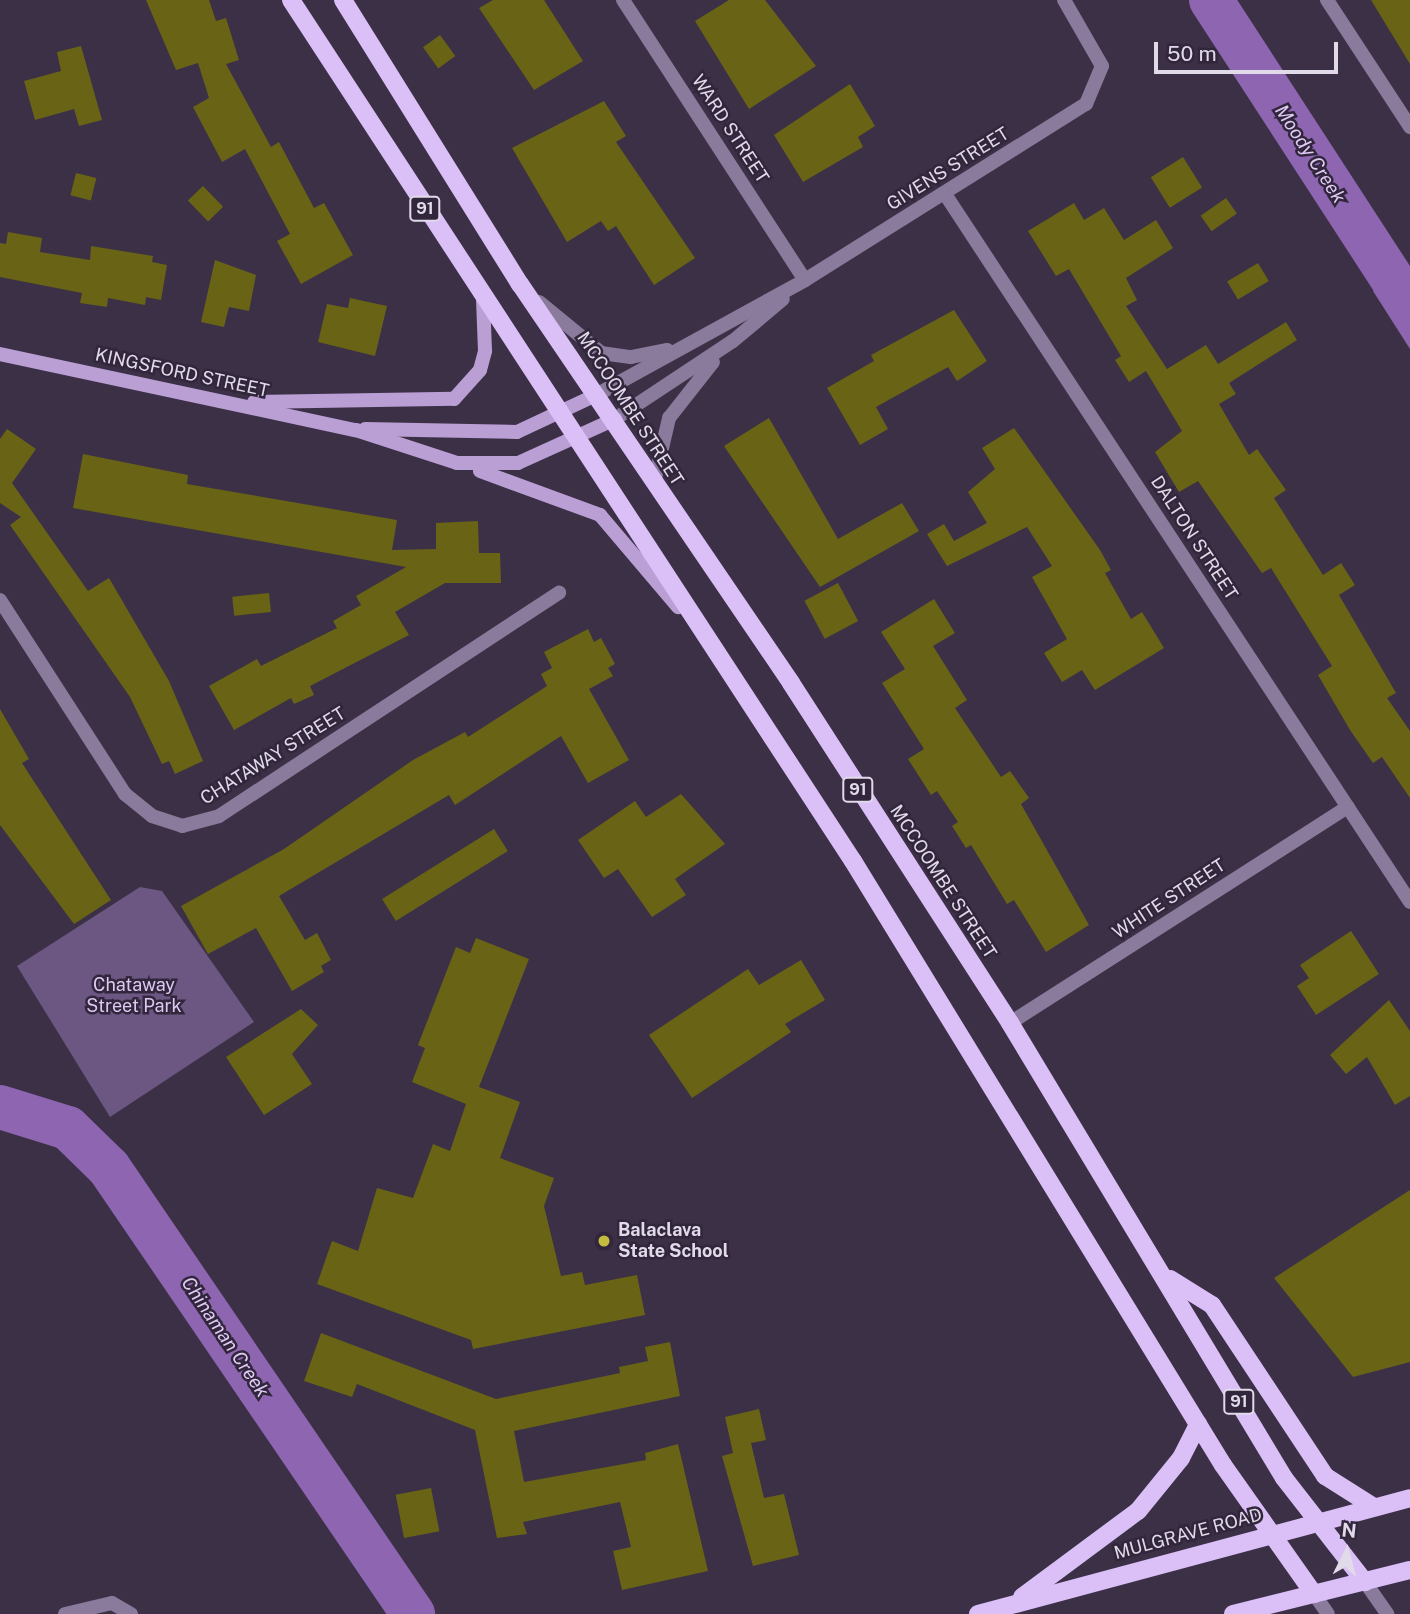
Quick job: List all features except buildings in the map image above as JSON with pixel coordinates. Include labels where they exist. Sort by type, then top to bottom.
[{"type":"main road","name":"91","points":[[291,0],[483,298],[580,440],[730,670],[1021,1127],[1198,1424],[1314,1594]]},
{"type":"main road","name":"MCCOOMBE STREET","points":[[343,0],[520,285],[615,419],[654,483],[792,683],[1010,1023],[1167,1277],[1268,1452],[1365,1582]]},
{"type":"main road","points":[[1167,1277],[1212,1305],[1325,1476],[1374,1507]]},
{"type":"main road","points":[[1011,1605],[1138,1511],[1181,1458],[1198,1424]]},
{"type":"main road","name":"MULGRAVE ROAD","points":[[978,1614],[1271,1533],[1410,1498]]},
{"type":"main road","points":[[1233,1614],[1410,1570]]},
{"type":"street","name":"WARD STREET","points":[[623,0],[805,280]]},
{"type":"street","name":"GIVENS STREET","points":[[597,394],[805,280],[1086,104],[1101,80],[1099,54],[1064,0]]},
{"type":"street","points":[[1327,0],[1410,127]]},
{"type":"street","name":"DALTON STREET","points":[[945,194],[1410,902]]},
{"type":"street","name":"GIVENS STREET","points":[[615,419],[733,341],[805,280]]},
{"type":"street","name":"GIVENS STREET","points":[[520,285],[584,346],[601,353],[631,357],[680,347]]},
{"type":"street","points":[[221,401],[454,399],[480,370],[485,351],[483,298]]},
{"type":"street","name":"GIVENS STREET","points":[[654,483],[676,404],[733,341]]},
{"type":"street","name":"KINGSFORD STREET","points":[[0,355],[356,430],[457,463],[518,463],[580,440],[615,419]]},
{"type":"street","name":"KINGSFORD STREET","points":[[356,430],[413,427],[496,435],[563,415],[597,394]]},
{"type":"street","points":[[457,463],[600,515],[730,670]]},
{"type":"street","name":"CHATAWAY STREET","points":[[0,600],[125,794],[152,816],[182,826],[219,816],[559,593]]},
{"type":"street","name":"WHITE STREET","points":[[1010,1023],[1348,807]]},
{"type":"street","name":"MCCOOMBE STREET","points":[[1365,1582],[1388,1614]]},
{"type":"street","points":[[1314,1594],[1328,1614]]},
{"type":"street","points":[[65,1614],[112,1603],[131,1614]]},
{"type":"green space","name":"Chataway Street Park","points":[[140,887],[162,891],[254,1022],[110,1117],[17,966]]},
{"type":"shaded area","points":[[1410,270],[1410,349],[1373,291]]},
{"type":"waterway","name":"Moody Creek","points":[[1211,0],[1410,307]]},
{"type":"waterway","name":"Chinaman Creek","points":[[0,1107],[68,1128],[109,1168],[413,1614]]},
{"type":"place","name":"Balaclava State School","points":[[604,1241]]}]
